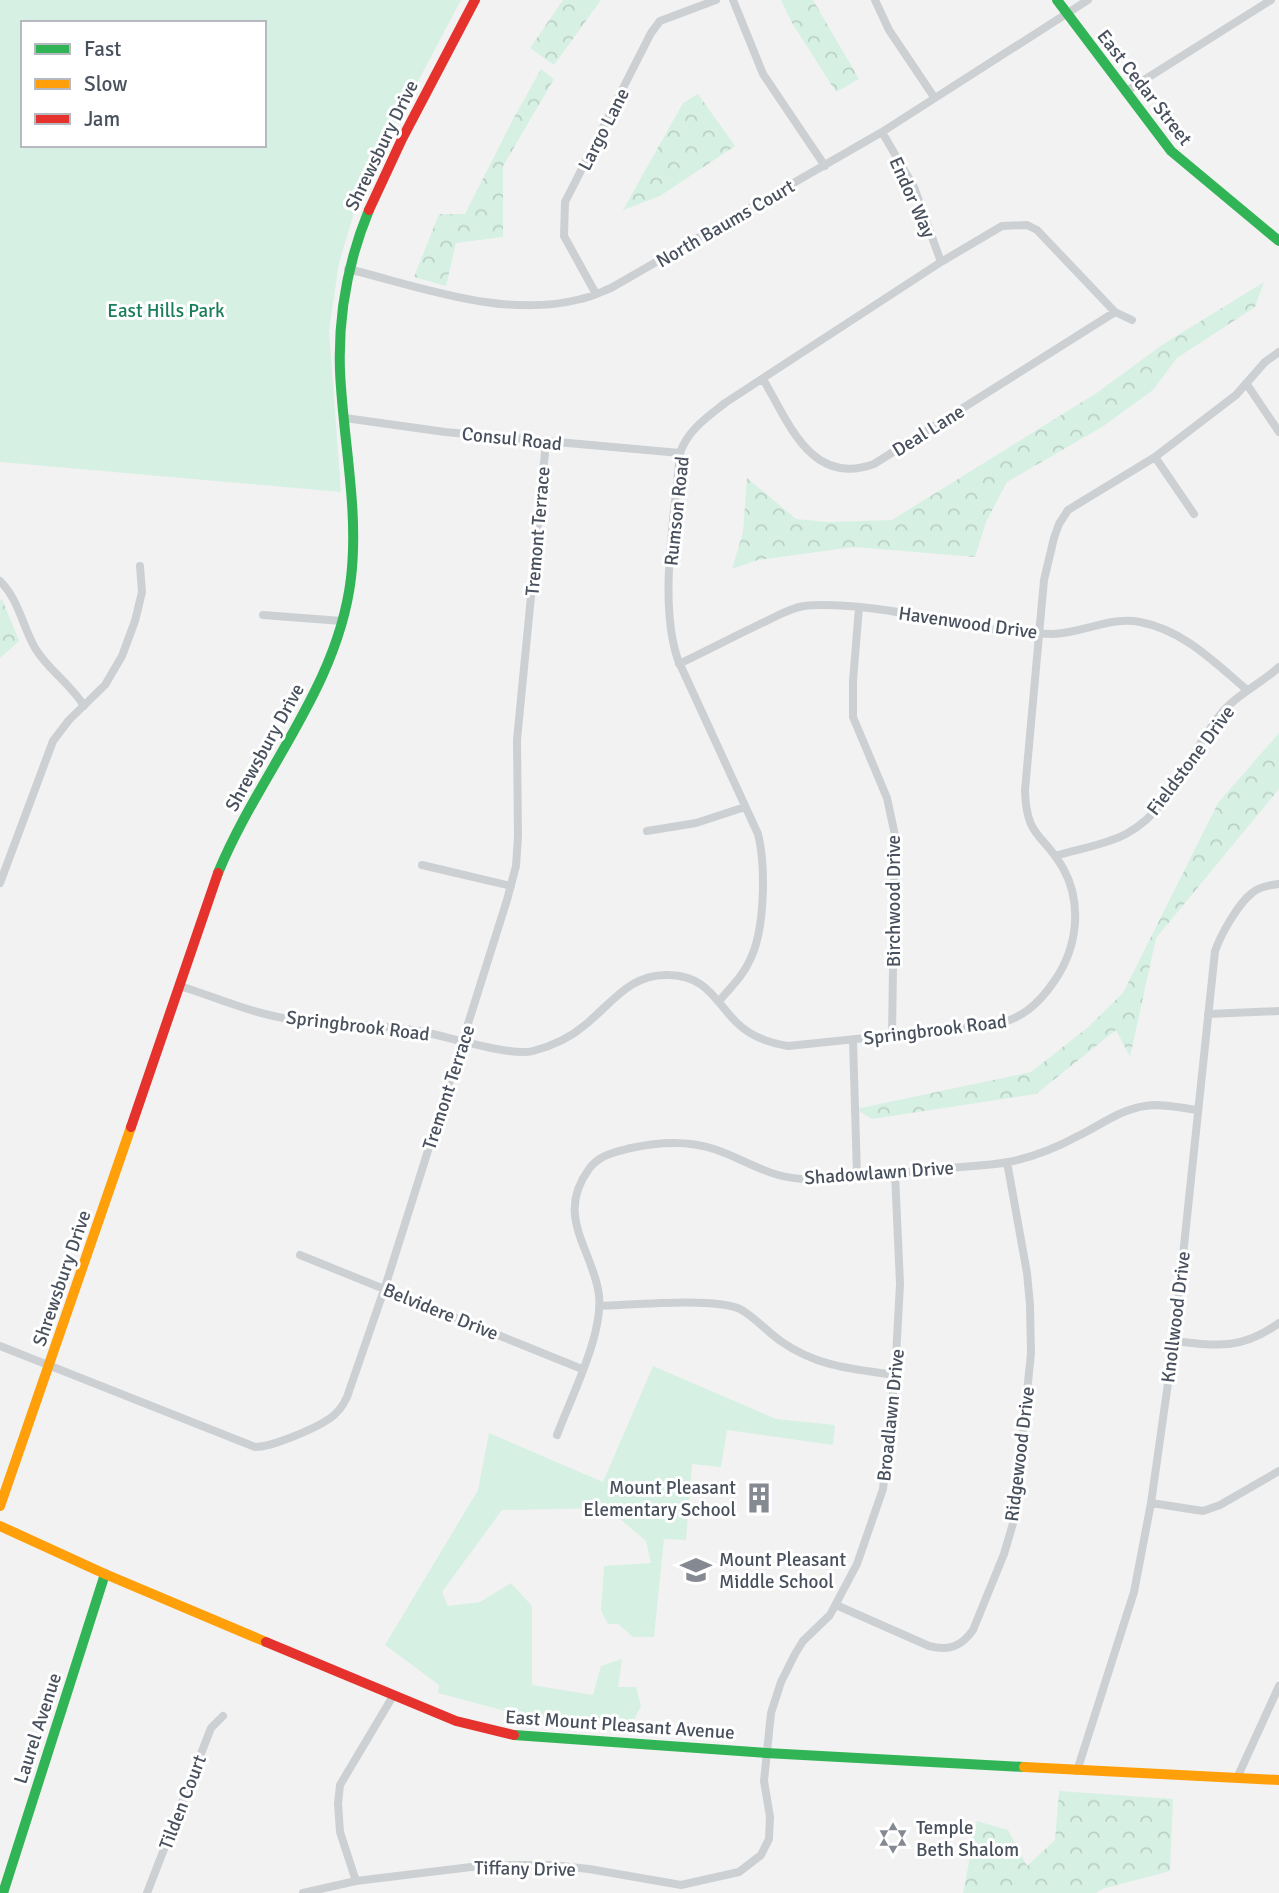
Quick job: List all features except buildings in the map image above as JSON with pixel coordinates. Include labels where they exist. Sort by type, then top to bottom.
[{"type":"main road","name":"Shrewsbury Drive","points":[[0,1506],[222,865],[257,795],[310,703],[327,667],[342,621],[351,574],[354,522],[340,338],[341,307],[348,268],[357,236],[380,178],[475,0]]},
{"type":"main road","name":"East Cedar Street","points":[[1057,0],[1155,133],[1183,163],[1279,241]]},
{"type":"main road","name":"East Mount Pleasant Avenue","points":[[0,1526],[105,1574],[393,1696],[456,1721],[495,1732],[538,1738],[766,1753],[1279,1780]]},
{"type":"main road","name":"Laurel Avenue","points":[[3,1893],[105,1574]]},
{"type":"street","name":"Largo Lane","points":[[596,294],[564,236],[565,202],[660,21],[716,0]]},
{"type":"street","points":[[733,0],[763,74],[825,166]]},
{"type":"street","points":[[875,0],[890,30],[934,97]]},
{"type":"street","name":"North Baums Court","points":[[348,268],[488,302],[551,304],[596,294],[611,288],[882,132],[1088,0]]},
{"type":"street","points":[[1125,92],[1271,0]]},
{"type":"street","name":"Endor Way","points":[[882,132],[914,187],[941,262]]},
{"type":"street","name":"Rumson Road","points":[[720,1000],[744,972],[752,957],[760,914],[760,845],[671,641],[667,612],[680,453],[684,444],[703,420],[941,262],[1002,226],[1027,225],[1037,230],[1115,313]]},
{"type":"street","points":[[1115,313],[1132,320]]},
{"type":"street","name":"Deal Lane","points":[[763,379],[805,450],[834,468],[861,469],[874,464],[1115,313]]},
{"type":"street","name":"Springbrook Road","points":[[180,986],[295,1020],[377,1025],[519,1053],[547,1046],[585,1025],[628,986],[654,976],[669,975],[690,979],[709,990],[741,1027],[755,1036],[771,1043],[796,1046],[1007,1022],[1021,1016],[1046,994],[1062,970],[1075,932],[1072,889],[1055,856],[1037,838],[1025,807],[1044,580],[1059,523],[1068,510],[1155,457],[1236,395],[1265,362],[1279,352]]},
{"type":"street","points":[[1246,383],[1279,432]]},
{"type":"street","name":"Consul Road","points":[[345,418],[445,432],[680,453]]},
{"type":"street","name":"Tremont Terrace","points":[[0,1346],[244,1444],[266,1447],[329,1419],[340,1410],[347,1397],[385,1287],[516,866],[519,719],[546,442]]},
{"type":"street","points":[[1155,457],[1194,514]]},
{"type":"street","points":[[0,883],[53,741],[105,685],[122,656],[142,592],[139,566]]},
{"type":"street","points":[[0,581],[17,604],[36,649],[48,666],[78,695],[84,706]]},
{"type":"street","name":"Havenwood Drive","points":[[679,664],[804,606],[859,607],[985,628],[1054,634],[1118,621],[1139,621],[1165,629],[1191,643],[1246,689]]},
{"type":"street","name":"Birchwood Drive","points":[[859,607],[853,716],[887,798],[895,835],[892,1036]]},
{"type":"street","points":[[263,615],[342,621]]},
{"type":"street","name":"Fieldstone Drive","points":[[1055,856],[1113,840],[1147,820],[1169,794],[1205,734],[1225,710],[1246,689],[1263,682],[1279,667]]},
{"type":"street","points":[[647,831],[696,823],[745,807]]},
{"type":"street","points":[[422,865],[511,886]]},
{"type":"street","name":"Knollwood Drive","points":[[1077,1771],[1134,1592],[1151,1503],[1174,1341],[1215,951],[1220,936],[1252,892],[1267,885],[1279,884]]},
{"type":"street","points":[[1208,1014],[1279,1011]]},
{"type":"street","points":[[853,1040],[857,1175]]},
{"type":"street","name":"Shadowlawn Drive","points":[[556,1435],[597,1328],[600,1306],[593,1273],[574,1219],[576,1201],[589,1169],[612,1153],[643,1145],[679,1142],[716,1150],[768,1173],[812,1180],[1007,1162],[1057,1147],[1130,1109],[1148,1105],[1198,1110]]},
{"type":"street","name":"Ridgewood Drive","points":[[836,1605],[929,1646],[942,1649],[956,1647],[974,1630],[1004,1553],[1014,1520],[1031,1353],[1027,1273],[1007,1162]]},
{"type":"street","name":"Broadlawn Drive","points":[[766,1753],[771,1713],[781,1682],[803,1642],[830,1615],[836,1605],[857,1564],[883,1489],[895,1375],[900,1284],[895,1173]]},
{"type":"street","name":"Belvidere Drive","points":[[300,1255],[385,1287],[582,1369]]},
{"type":"street","points":[[600,1306],[705,1303],[738,1308],[781,1342],[812,1360],[895,1375]]},
{"type":"street","points":[[1174,1341],[1233,1345],[1264,1334],[1279,1323]]},
{"type":"street","points":[[1151,1503],[1203,1511],[1220,1505],[1279,1471]]},
{"type":"street","points":[[1237,1778],[1279,1686]]},
{"type":"street","points":[[356,1881],[340,1832],[340,1784],[393,1696]]},
{"type":"street","name":"Tilden Court","points":[[147,1893],[211,1728],[223,1716]]},
{"type":"street","name":"Tiffany Drive","points":[[303,1893],[356,1881],[471,1867],[527,1865],[589,1870],[681,1889],[739,1872],[761,1855],[769,1839],[771,1817],[765,1798],[766,1753]]},
{"type":"green space","name":"East Hills Park","points":[[0,0],[461,0],[389,136],[354,213],[339,263],[329,331],[341,492],[0,462]]},
{"type":"green space","points":[[563,0],[601,0],[554,65],[530,48]]},
{"type":"green space","points":[[781,0],[813,0],[859,79],[836,92],[792,23]]},
{"type":"green space","points":[[541,69],[554,79],[503,166],[503,237],[456,243],[446,286],[414,277],[439,214],[465,214]]},
{"type":"green space","points":[[698,94],[735,146],[660,196],[623,210],[683,103]]},
{"type":"green space","points":[[1264,282],[1255,307],[1177,358],[1153,390],[1102,427],[1007,482],[986,522],[975,557],[854,547],[758,560],[732,569],[743,532],[747,478],[796,519],[828,522],[892,520],[1098,392],[1162,345]]},
{"type":"green space","points":[[2,599],[19,641],[0,658],[0,601]]},
{"type":"green space","points":[[1279,733],[1279,789],[1156,938],[1130,1057],[1116,1030],[1036,1094],[872,1119],[856,1109],[1031,1072],[1087,1028],[1123,993],[1218,803]]},
{"type":"green space","points":[[653,1366],[776,1419],[835,1425],[833,1445],[727,1430],[721,1467],[692,1464],[686,1540],[664,1539],[654,1637],[633,1637],[618,1624],[608,1624],[601,1610],[604,1566],[651,1563],[646,1541],[607,1508],[502,1510],[442,1592],[448,1606],[480,1602],[511,1583],[532,1606],[532,1685],[593,1695],[601,1666],[622,1659],[618,1687],[636,1687],[641,1706],[632,1724],[528,1717],[438,1693],[439,1685],[385,1645],[478,1490],[489,1433],[603,1482]]},
{"type":"green space","points":[[1059,1791],[1173,1799],[1170,1871],[1102,1889],[1096,1893],[963,1893],[977,1821],[1008,1830],[1027,1866],[1055,1840]]},
{"type":"traffic: fast","points":[[1057,0],[1171,151],[1279,241]]},
{"type":"traffic: fast","points":[[218,873],[254,800],[314,693],[343,618],[351,578],[353,526],[340,371],[341,329],[350,269],[369,210]]},
{"type":"traffic: fast","points":[[3,1893],[105,1574]]},
{"type":"traffic: fast","points":[[514,1735],[766,1753],[1024,1767]]},
{"type":"traffic: slow","points":[[0,1506],[131,1127]]},
{"type":"traffic: slow","points":[[0,1526],[266,1642]]},
{"type":"traffic: slow","points":[[1024,1767],[1279,1780]]},
{"type":"traffic: jam","points":[[369,210],[402,139],[475,0]]},
{"type":"traffic: jam","points":[[131,1127],[218,873]]},
{"type":"traffic: jam","points":[[266,1642],[456,1721],[514,1735]]},
{"type":"place","name":"Mount Pleasant Elementary School","points":[[759,1498]]},
{"type":"place","name":"Mount Pleasant Middle School","points":[[696,1570]]},
{"type":"place","name":"Temple Beth Shalom","points":[[893,1838]]}]
